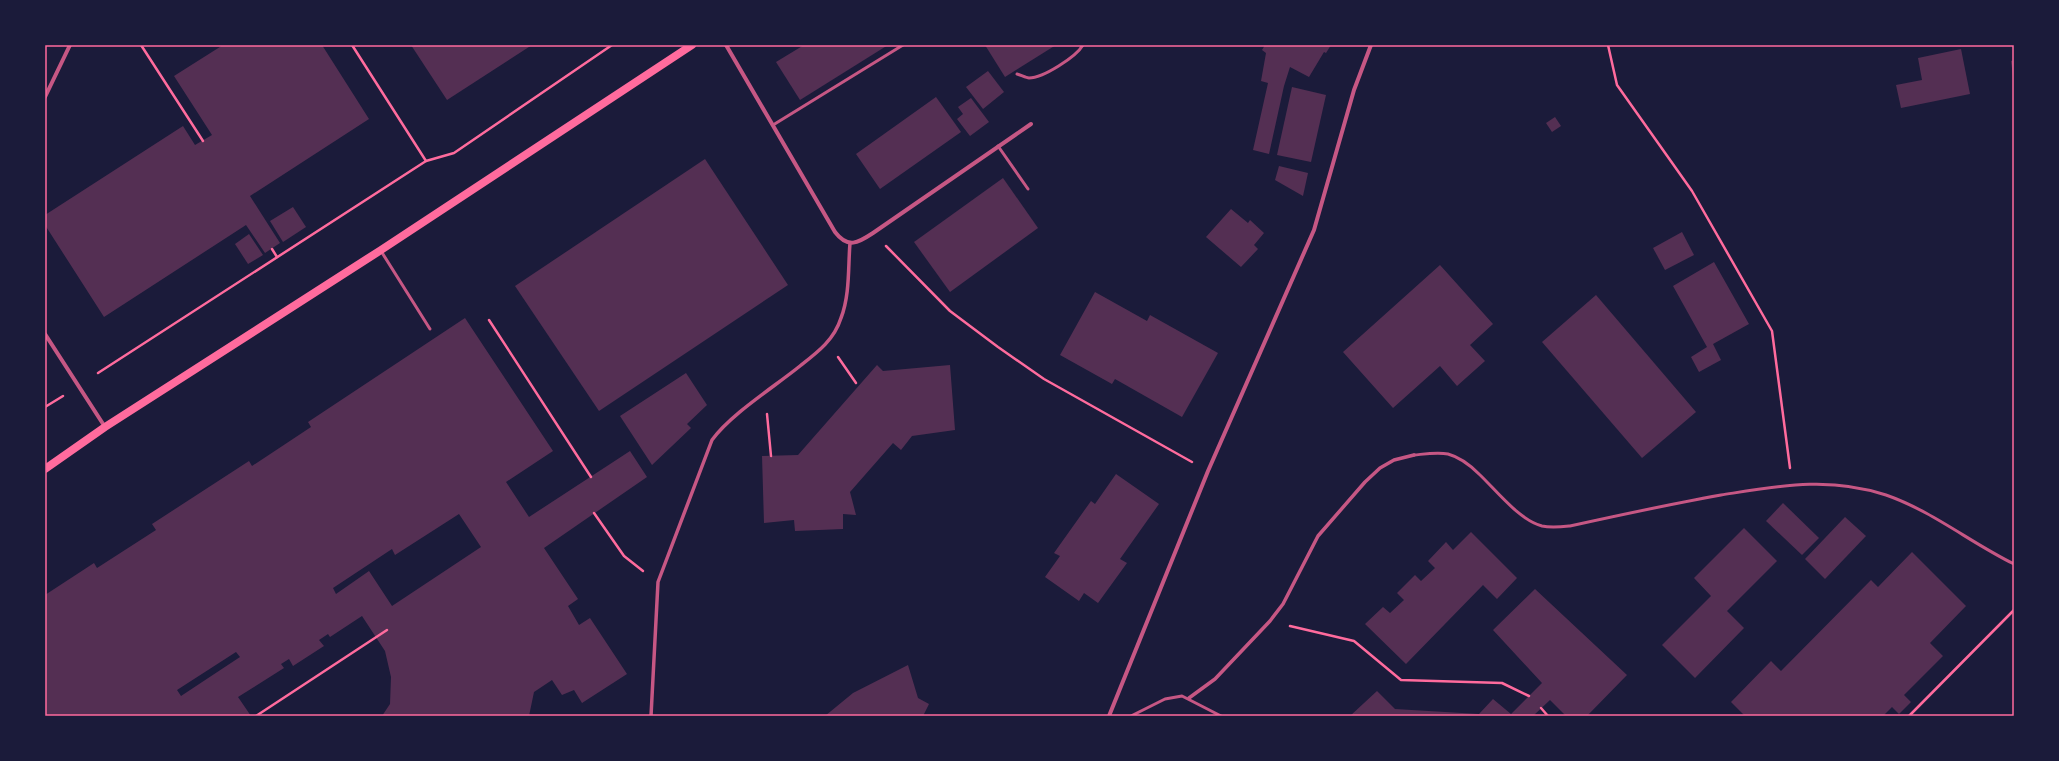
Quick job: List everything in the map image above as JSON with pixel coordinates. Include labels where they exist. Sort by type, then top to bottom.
[{"type":"main road","points":[[45,469],[105,428],[692,45]]},
{"type":"street","points":[[45,97],[70,45]]},
{"type":"street","points":[[726,45],[835,232],[843,241],[850,243],[861,240],[1031,124]]},
{"type":"street","points":[[1109,716],[1208,471],[1314,230],[1354,90],[1371,45]]},
{"type":"street","points":[[651,716],[658,582],[712,440],[743,411],[828,344],[841,320],[844,308],[850,243]]},
{"type":"street","points":[[45,334],[105,428]]},
{"type":"street","points":[[1189,698],[1215,679],[1270,621],[1283,604],[1318,536],[1365,482],[1380,468],[1394,460],[1414,455]]},
{"type":"lane","points":[[773,125],[903,45]]},
{"type":"lane","points":[[1017,74],[1029,78],[1038,76],[1068,60],[1083,45]]},
{"type":"lane","points":[[998,146],[1028,189]]},
{"type":"lane","points":[[380,250],[430,329]]},
{"type":"lane","points":[[1414,455],[1432,453],[1448,454],[1463,461],[1521,515],[1532,522],[1553,527],[1570,526],[1680,503],[1792,484],[1826,484],[1860,488],[1887,496],[1920,510],[2014,564]]},
{"type":"lane","points":[[1131,716],[1165,700],[1182,696],[1189,698],[1221,716]]},
{"type":"path","points":[[141,45],[203,141]]},
{"type":"path","points":[[352,45],[426,161]]},
{"type":"path","points":[[98,373],[426,161],[454,153],[612,45]]},
{"type":"path","points":[[1608,45],[1618,85],[1692,191],[1772,332],[1792,484]]},
{"type":"path","points":[[873,232],[950,311],[998,347],[1044,379],[1208,471]]},
{"type":"path","points":[[272,249],[277,257]]},
{"type":"path","points":[[489,320],[591,477]]},
{"type":"path","points":[[828,344],[856,383]]},
{"type":"path","points":[[45,407],[67,393]]},
{"type":"path","points":[[766,394],[771,456]]},
{"type":"path","points":[[594,513],[624,556],[658,582]]},
{"type":"path","points":[[1909,716],[2014,610]]},
{"type":"path","points":[[1270,621],[1354,641],[1401,680],[1502,683],[1529,696]]},
{"type":"path","points":[[256,716],[387,630]]},
{"type":"path","points":[[1541,708],[1548,716]]},
{"type":"building","points":[[223,45],[322,45],[369,119],[250,196],[280,243],[265,253],[246,225],[104,317],[45,225],[45,215],[183,126],[195,145],[212,135],[174,76]]},
{"type":"building","points":[[411,45],[532,45],[447,100]]},
{"type":"building","points":[[804,45],[888,45],[800,100],[776,62]]},
{"type":"building","points":[[985,45],[1056,45],[1005,77]]},
{"type":"building","points":[[1265,45],[1331,45],[1326,53],[1324,52],[1309,77],[1290,67],[1284,86],[1269,154],[1253,150],[1268,83],[1261,81],[1266,53],[1262,50]]},
{"type":"building","points":[[1961,49],[1970,94],[1901,108],[1896,85],[1922,80],[1918,58]]},
{"type":"building","points":[[2014,60],[2014,76],[2013,76],[2011,61]]},
{"type":"building","points":[[988,71],[1004,92],[983,109],[966,87]]},
{"type":"building","points":[[1292,87],[1326,95],[1311,162],[1277,155]]},
{"type":"building","points":[[936,97],[961,132],[880,189],[856,154]]},
{"type":"building","points":[[971,98],[989,122],[970,136],[957,119],[963,114],[958,107]]},
{"type":"building","points":[[1555,117],[1561,126],[1552,132],[1546,123]]},
{"type":"building","points":[[705,159],[788,285],[599,411],[515,286]]},
{"type":"building","points":[[1279,166],[1308,173],[1303,196],[1275,180]]},
{"type":"building","points":[[1003,178],[1038,228],[950,292],[914,242]]},
{"type":"building","points":[[293,207],[306,227],[283,242],[270,221]]},
{"type":"building","points":[[1231,209],[1248,223],[1250,220],[1264,233],[1254,245],[1258,249],[1241,267],[1206,237]]},
{"type":"building","points":[[1682,232],[1694,255],[1665,270],[1653,248]]},
{"type":"building","points":[[249,234],[263,255],[248,264],[235,244]]},
{"type":"building","points":[[1714,262],[1749,324],[1713,344],[1721,360],[1699,372],[1691,357],[1707,347],[1673,286]]},
{"type":"building","points":[[1440,265],[1493,324],[1470,345],[1485,361],[1457,386],[1440,366],[1393,408],[1343,352]]},
{"type":"building","points":[[1095,292],[1147,321],[1150,315],[1218,353],[1182,417],[1115,379],[1112,384],[1060,355]]},
{"type":"building","points":[[1596,295],[1696,412],[1642,458],[1542,342]]},
{"type":"building","points":[[465,318],[553,451],[506,482],[529,517],[630,451],[647,477],[544,548],[578,599],[568,606],[579,625],[590,618],[627,674],[582,703],[574,690],[562,695],[552,680],[534,692],[529,716],[382,716],[390,704],[391,677],[385,651],[362,616],[330,637],[328,634],[319,640],[324,646],[293,666],[289,659],[281,664],[284,668],[238,697],[251,716],[45,716],[45,595],[94,563],[97,568],[156,530],[152,524],[249,461],[252,466],[311,427],[308,422]],"holes":[[[459,514],[481,547],[392,606],[369,571],[336,594],[333,588],[392,549],[395,555]],[[236,652],[240,657],[181,696],[177,690]]]},
{"type":"building","points":[[877,365],[883,371],[950,365],[955,430],[912,436],[901,450],[893,443],[850,492],[856,515],[843,514],[843,529],[795,531],[794,520],[764,523],[762,456],[798,455]]},
{"type":"building","points":[[686,373],[707,405],[687,424],[691,428],[652,465],[620,416]]},
{"type":"building","points":[[1116,474],[1159,504],[1120,559],[1127,563],[1098,603],[1084,593],[1079,601],[1045,577],[1060,556],[1054,553],[1091,501],[1095,504]]},
{"type":"building","points":[[1783,503],[1819,538],[1802,555],[1766,521]]},
{"type":"building","points":[[1845,517],[1866,536],[1825,579],[1805,559]]},
{"type":"building","points":[[1744,528],[1777,561],[1727,611],[1744,628],[1695,678],[1662,645],[1711,596],[1694,578]]},
{"type":"building","points":[[1471,532],[1517,578],[1497,599],[1483,585],[1406,664],[1365,624],[1383,607],[1390,613],[1404,600],[1397,593],[1415,575],[1421,581],[1435,568],[1428,561],[1446,542],[1453,550]]},
{"type":"building","points":[[1912,552],[1966,606],[1930,643],[1943,656],[1904,695],[1911,702],[1899,714],[1892,707],[1883,716],[1745,716],[1731,702],[1771,661],[1781,671],[1871,580],[1878,587]]},
{"type":"building","points":[[1535,589],[1627,675],[1587,716],[1566,716],[1550,700],[1533,716],[1350,716],[1377,691],[1395,709],[1479,714],[1493,699],[1511,714],[1542,683],[1493,630]]},
{"type":"building","points":[[908,665],[918,698],[929,704],[923,716],[825,716],[853,693]]}]
